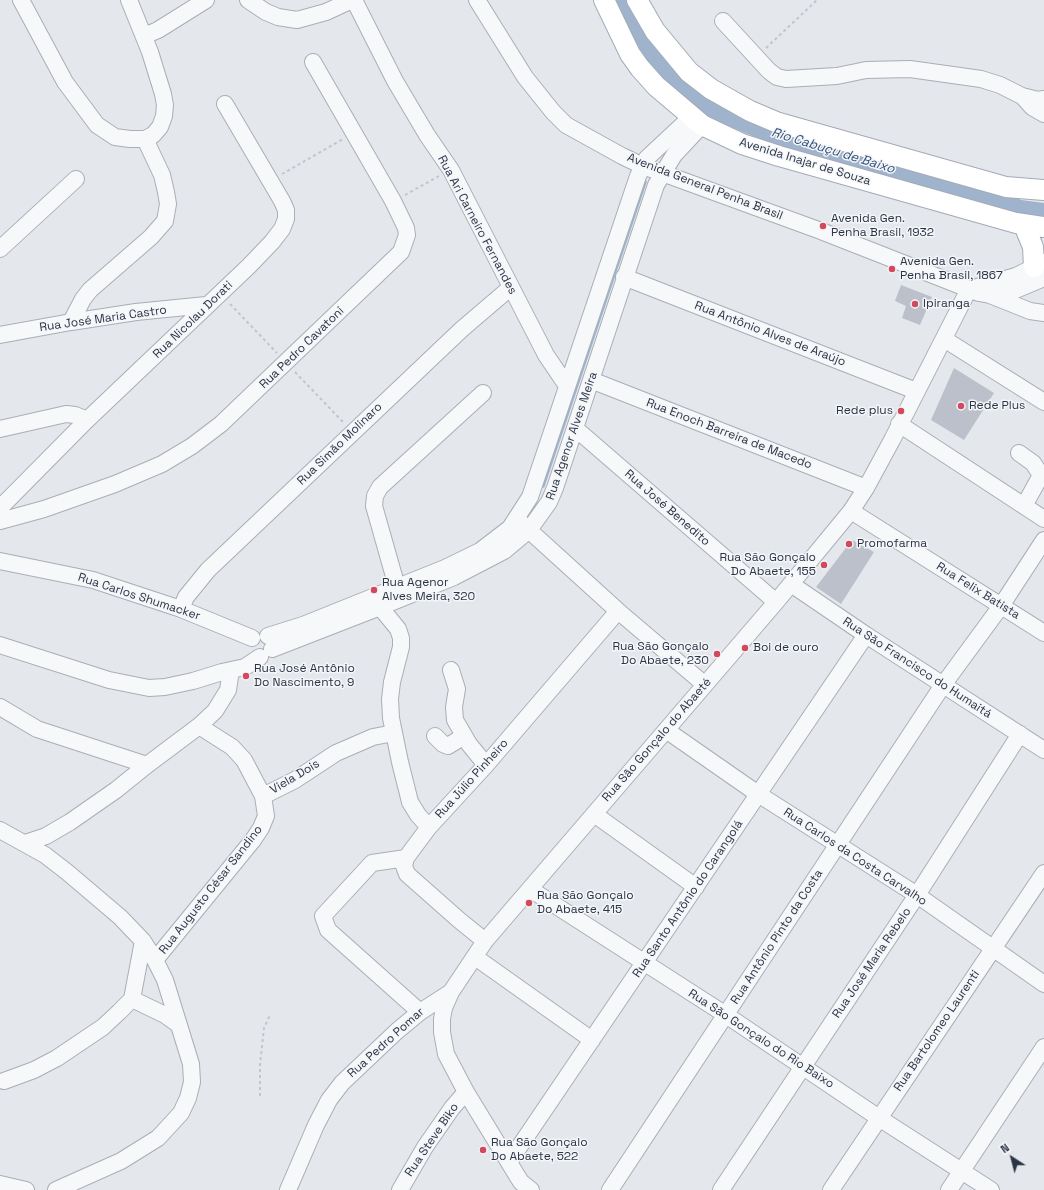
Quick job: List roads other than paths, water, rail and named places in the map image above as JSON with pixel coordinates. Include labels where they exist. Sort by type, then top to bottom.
[{"type":"main road","name":"Avenida Inajar de Souza","points":[[604,0],[630,54],[656,86],[696,121],[742,144],[779,156],[1024,225],[1044,227]]},
{"type":"main road","points":[[638,0],[655,31],[689,72],[711,89],[750,111],[776,122],[1006,187],[1044,190]]},
{"type":"main road","points":[[1024,225],[1041,269]]},
{"type":"street","points":[[21,0],[65,82],[97,125],[115,137],[145,139],[153,135],[160,127],[164,116],[165,105],[163,94],[144,36],[129,0]]},
{"type":"street","points":[[144,36],[158,30],[206,0]]},
{"type":"street","points":[[248,0],[266,12],[278,17],[298,20],[326,12],[353,0]]},
{"type":"street","name":"Rua Ari Carneiro Fernandes","points":[[353,0],[395,81],[451,170],[510,288],[546,355],[567,386]]},
{"type":"street","name":"Avenida General Penha Brasil","points":[[478,0],[525,78],[552,112],[566,125],[580,134],[643,166],[821,231],[969,289],[990,295],[1013,290],[1041,269]]},
{"type":"street","points":[[723,21],[756,57],[777,77],[786,79],[837,76],[866,70],[910,69],[981,79],[1000,85],[1022,96],[1038,100],[1044,99]]},
{"type":"street","name":"Rua Pedro Cavatoni","points":[[0,521],[51,507],[115,484],[162,464],[192,446],[221,424],[401,252],[407,235],[406,228],[393,201],[313,62]]},
{"type":"street","points":[[1022,96],[1032,107],[1044,114]]},
{"type":"street","name":"Rua Nicolau Dorati","points":[[0,508],[87,420],[206,305],[249,266],[282,229],[286,219],[286,210],[271,180],[225,104]]},
{"type":"street","name":"Rua Agenor Alves Meira","points":[[261,647],[380,608],[491,559],[504,551],[523,525],[530,497],[567,386],[643,166],[648,158],[696,121]]},
{"type":"street","name":"Rua Agenor Alves Meira","points":[[0,645],[109,680],[149,688],[166,687],[193,681],[235,668],[250,666],[261,647],[303,625],[445,568],[480,551],[497,539],[523,525],[550,502],[576,429],[624,277],[656,185],[696,121]]},
{"type":"street","points":[[72,322],[83,299],[90,290],[151,237],[165,221],[168,204],[162,175],[145,139]]},
{"type":"street","points":[[0,249],[76,179]]},
{"type":"street","points":[[969,289],[1041,269]]},
{"type":"street","name":"Rua Antônio Alves de Araújo","points":[[624,277],[916,391]]},
{"type":"street","name":"Rua Simão Molinaro","points":[[181,609],[186,597],[208,570],[462,328],[510,288]]},
{"type":"street","name":"Rua São Gonçalo do Abaeté","points":[[523,1187],[510,1162],[451,1066],[442,1032],[444,1008],[451,992],[486,941],[704,684],[776,602],[851,511],[866,488],[969,289]]},
{"type":"street","points":[[990,295],[1030,311],[1044,313]]},
{"type":"street","name":"Rua José Maria Castro","points":[[0,335],[136,312],[206,305]]},
{"type":"street","points":[[944,339],[1044,402]]},
{"type":"street","name":"Rua Enoch Barreira de Macedo","points":[[592,380],[866,488]]},
{"type":"street","points":[[397,587],[374,506],[375,496],[380,487],[483,394]]},
{"type":"street","points":[[0,430],[66,414],[87,420]]},
{"type":"street","points":[[899,424],[1044,519]]},
{"type":"street","name":"Rua José Benedito","points":[[576,429],[776,602]]},
{"type":"street","points":[[1019,453],[1033,463],[1041,475],[1024,506]]},
{"type":"street","points":[[530,497],[550,502]]},
{"type":"street","name":"Rua Felix Batista","points":[[851,511],[1044,633]]},
{"type":"street","points":[[523,525],[618,611],[704,684]]},
{"type":"street","name":"Rua Antônio Pinto da Costa","points":[[610,1190],[943,685],[1001,606],[1044,540]]},
{"type":"street","name":"Rua Carlos Shumacker","points":[[0,561],[93,580],[181,609],[261,647]]},
{"type":"street","name":"Rua São Francisco do Humaitá","points":[[791,584],[866,636],[1044,750]]},
{"type":"street","points":[[380,608],[398,629],[401,638],[401,647],[392,682],[390,699],[394,733],[410,802],[418,815],[429,827]]},
{"type":"street","name":"Rua Júlio Pinheiro","points":[[406,858],[429,827],[486,765],[618,611]]},
{"type":"street","name":"Rua Santo Antônio do Carangolá","points":[[510,1162],[866,636]]},
{"type":"street","points":[[25,843],[46,836],[70,822],[116,790],[199,726],[212,715],[222,702],[228,690],[235,668]]},
{"type":"street","points":[[451,670],[457,689],[454,714],[464,736],[486,765]]},
{"type":"street","points":[[0,707],[37,729],[147,765]]},
{"type":"street","name":"Viela Dois","points":[[199,726],[232,747],[238,753],[263,796],[295,780],[336,753],[373,737],[394,733]]},
{"type":"street","name":"Rua Carlos da Costa Carvalho","points":[[666,730],[758,794],[917,896],[1044,984]]},
{"type":"street","name":"Rua José Maria Rebelo","points":[[721,1190],[917,896],[1020,734]]},
{"type":"street","points":[[435,736],[443,744],[448,746],[464,736]]},
{"type":"street","name":"Rua Augusto César Sandino","points":[[155,960],[261,828],[266,816],[263,796]]},
{"type":"street","points":[[594,814],[696,887]]},
{"type":"street","points":[[0,830],[25,843],[67,872],[120,917],[143,941],[165,980],[191,1064],[192,1082],[188,1098],[181,1113],[158,1138],[142,1149],[98,1172],[56,1190]]},
{"type":"street","points":[[420,1012],[328,930],[323,916],[372,863],[406,858],[404,866],[407,874],[459,920],[486,941]]},
{"type":"street","name":"Rua Bartolomeo Laurenti","points":[[831,1190],[1044,872]]},
{"type":"street","name":"Rua São Gonçalo do Rio Baixo","points":[[530,889],[644,964],[726,1015],[804,1066],[879,1118],[991,1190]]},
{"type":"street","points":[[4,1081],[34,1070],[57,1058],[103,1026],[132,999],[143,941]]},
{"type":"street","points":[[475,957],[592,1040]]},
{"type":"street","name":"Rua Pedro Pomar","points":[[288,1190],[316,1125],[329,1100],[342,1083],[365,1059],[420,1012],[451,992]]},
{"type":"street","points":[[132,999],[165,1015],[179,1025]]},
{"type":"street","points":[[949,1190],[1044,1047]]},
{"type":"street","name":"Rua Steve Biko","points":[[400,1190],[425,1147],[452,1108],[466,1092]]},
{"type":"street","points":[[0,1184],[26,1190]]},
{"type":"waterway","name":"Rio Cabuçu de Baixo","points":[[626,0],[637,24],[656,54],[680,82],[712,107],[786,138],[854,156],[1020,211],[1044,214]]},
{"type":"waterway","points":[[543,486],[645,182]]},
{"type":"place","name":"Avenida Gen. Penha Brasil, 1932","points":[[823,226]]},
{"type":"place","name":"Avenida Gen. Penha Brasil, 1867","points":[[892,269]]},
{"type":"place","name":"Ipiranga","points":[[915,304]]},
{"type":"place","name":"Rede Plus","points":[[961,406]]},
{"type":"place","name":"Rede plus","points":[[901,411]]},
{"type":"place","name":"Promofarma","points":[[849,544]]},
{"type":"place","name":"Rua São Gonçalo Do Abaete, 155","points":[[824,565]]},
{"type":"place","name":"Rua Agenor Alves Meira, 320","points":[[374,590]]},
{"type":"place","name":"Boi de ouro","points":[[745,648]]},
{"type":"place","name":"Rua São Gonçalo Do Abaete, 230","points":[[717,654]]},
{"type":"place","name":"Rua José Antônio Do Nascimento, 9","points":[[246,676]]},
{"type":"place","name":"Rua São Gonçalo Do Abaete, 415","points":[[529,903]]},
{"type":"place","name":"Rua São Gonçalo Do Abaete, 522","points":[[483,1150]]}]
